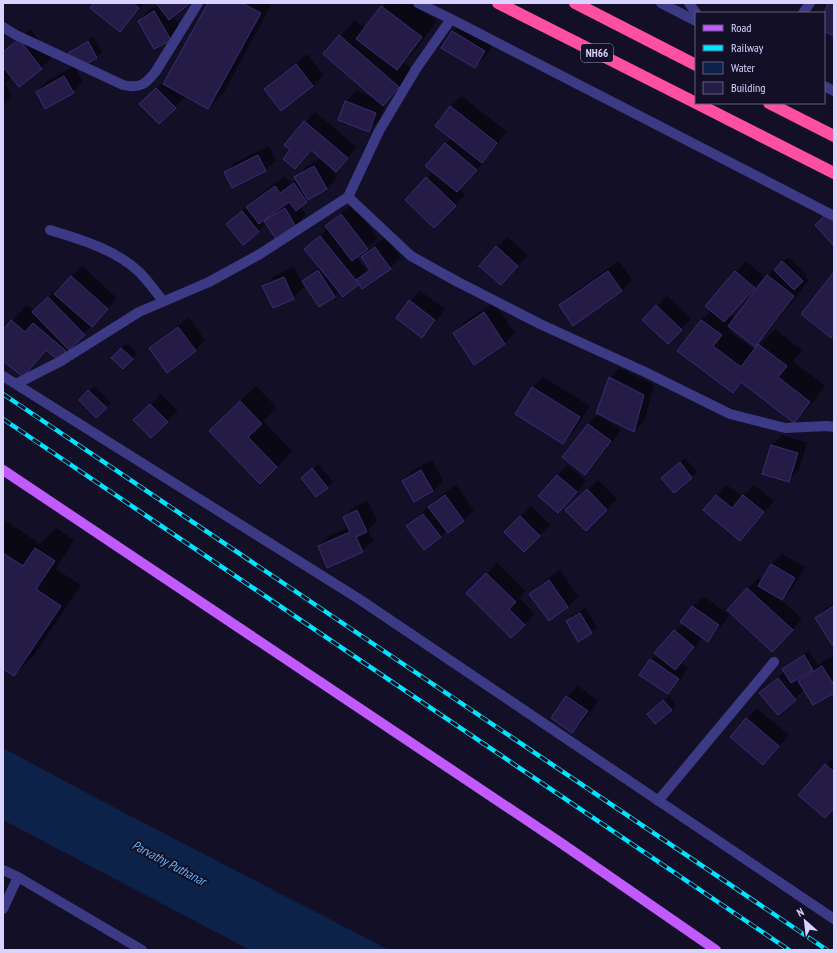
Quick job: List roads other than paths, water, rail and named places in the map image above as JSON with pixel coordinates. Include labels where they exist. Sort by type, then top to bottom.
[{"type":"highway","name":"NH66","points":[[498,3],[695,102]]},
{"type":"highway","points":[[575,3],[695,64]]},
{"type":"highway","name":"NH66","points":[[698,104],[834,173]]},
{"type":"highway","points":[[771,104],[834,136]]},
{"type":"main road","points":[[3,470],[561,843],[716,950]]},
{"type":"street","points":[[3,28],[123,85],[130,87],[139,86],[148,81],[156,71],[198,3]]},
{"type":"street","points":[[418,3],[834,216]]},
{"type":"street","points":[[661,3],[695,20]]},
{"type":"street","points":[[689,3],[695,12]]},
{"type":"street","points":[[804,12],[810,3]]},
{"type":"street","points":[[16,384],[61,361],[139,312],[209,282],[260,254],[348,197],[379,131],[416,69],[451,19]]},
{"type":"street","points":[[825,86],[834,91]]},
{"type":"street","points":[[348,197],[411,256],[540,324],[645,372],[730,414],[785,428],[834,427]]},
{"type":"street","points":[[50,230],[95,244],[118,255],[138,271],[163,301]]},
{"type":"street","points":[[3,376],[360,599],[834,919]]},
{"type":"street","points":[[658,801],[774,662]]},
{"type":"street","points":[[3,870],[18,877],[142,950]]},
{"type":"street","points":[[3,909],[18,877]]},
{"type":"water","name":"Parvathy Puthanar","points":[[3,748],[389,950],[250,950],[3,820]]},
{"type":"railway","points":[[3,394],[827,950]]},
{"type":"railway","points":[[3,419],[789,950]]}]
